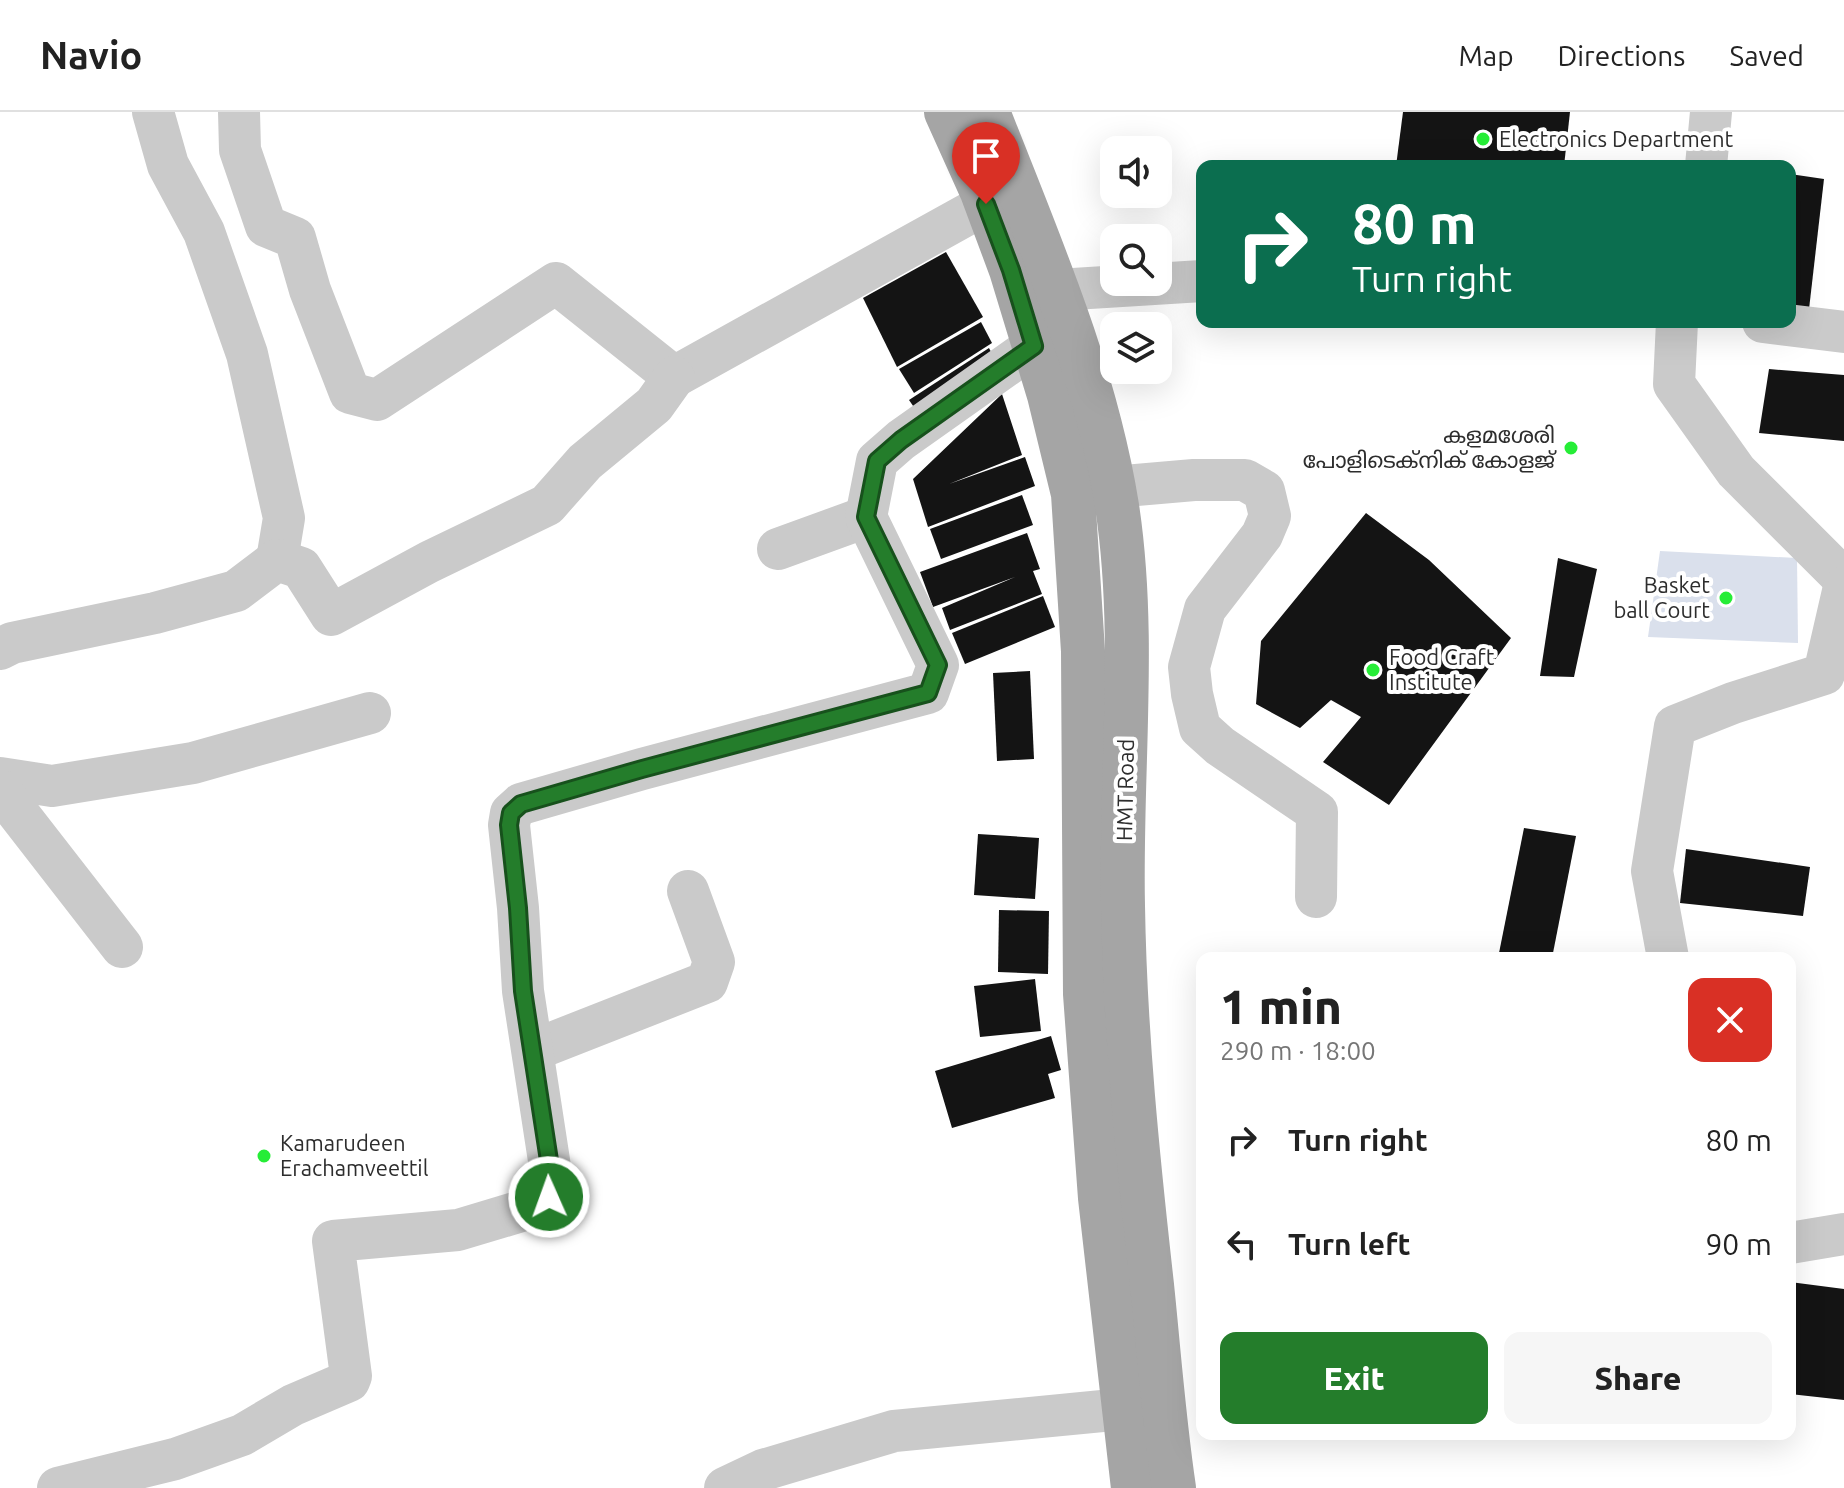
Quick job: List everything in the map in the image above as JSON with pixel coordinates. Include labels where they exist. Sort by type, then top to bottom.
[{"type":"main road","name":"HMT Road","points":[[946,112],[1011,270],[1049,395],[1073,494],[1083,651],[1085,994],[1100,1198],[1133,1488]]},
{"type":"main road","name":"HMT Road","points":[[988,112],[1057,290],[1091,389],[1113,487],[1124,590],[1126,735],[1122,904],[1127,1013],[1143,1206],[1174,1488]]},
{"type":"street","points":[[0,649],[12,643],[155,613],[236,591],[277,560],[284,518],[247,354],[204,232],[168,165],[153,112]]},
{"type":"street","points":[[239,112],[240,150],[266,226],[295,238],[310,290],[350,393],[377,400],[556,283],[674,377]]},
{"type":"street","points":[[1707,160],[1711,112]]},
{"type":"street","points":[[277,560],[301,568],[331,615],[429,562],[547,505],[585,462],[654,405],[674,377],[986,204]]},
{"type":"street","points":[[1057,290],[1196,281]]},
{"type":"street","points":[[1796,326],[1844,332]]},
{"type":"street","points":[[1677,328],[1674,384],[1736,471],[1844,579]]},
{"type":"street","points":[[58,1488],[178,1473],[293,1405],[349,1381],[351,1376],[333,1241],[458,1230],[538,1206],[549,1197],[552,1180],[523,991],[509,825],[511,813],[521,804],[642,769],[928,693],[938,665],[866,517],[877,461],[901,440],[1034,346]]},
{"type":"street","points":[[1113,487],[1194,480],[1245,480],[1264,491],[1270,516],[1262,535],[1205,609],[1189,667],[1190,681],[1200,728],[1220,746],[1317,812],[1316,897]]},
{"type":"street","points":[[778,549],[866,517]]},
{"type":"street","points":[[1667,952],[1652,871],[1675,726],[1733,703],[1824,674],[1844,587]]},
{"type":"street","points":[[0,778],[52,786],[193,763],[370,713]]},
{"type":"street","points":[[0,790],[122,947]]},
{"type":"street","points":[[534,1050],[707,982],[714,962],[688,891]]},
{"type":"street","points":[[1796,1242],[1844,1234]]},
{"type":"street","points":[[725,1488],[763,1470],[894,1431],[1123,1409]]},
{"type":"shaded area","name":"Basket ball Court","points":[[1660,551],[1797,558],[1798,643],[1648,637]]},
{"type":"building","name":"Electronics Department","points":[[1403,112],[1570,112],[1565,160],[1397,160]]},
{"type":"building","points":[[1796,175],[1824,179],[1808,318],[1796,316]]},
{"type":"building","points":[[946,252],[983,317],[897,367],[863,298]]},
{"type":"building","points":[[981,322],[992,343],[914,393],[899,369]]},
{"type":"building","points":[[989,348],[999,367],[924,422],[909,400]]},
{"type":"building","points":[[1769,369],[1844,375],[1844,441],[1759,433]]},
{"type":"building","points":[[1002,394],[1022,455],[949,484],[1025,457],[1035,486],[928,527],[913,479]]},
{"type":"building","points":[[1022,495],[1033,525],[941,559],[930,529]]},
{"type":"building","name":"Food Craft Institute","points":[[1366,513],[1429,560],[1511,638],[1389,805],[1323,762],[1361,717],[1331,700],[1300,728],[1256,704],[1261,641]]},
{"type":"building","points":[[1027,533],[1040,569],[1033,571],[1042,594],[950,630],[942,608],[1015,577],[933,607],[920,572]]},
{"type":"building","points":[[1558,558],[1597,569],[1574,677],[1540,676]]},
{"type":"building","points":[[1043,596],[1055,627],[965,664],[952,633]]},
{"type":"building","points":[[1030,671],[1034,759],[997,761],[993,673]]},
{"type":"building","points":[[1524,828],[1576,836],[1553,952],[1499,952]]},
{"type":"building","points":[[978,834],[1039,838],[1035,899],[974,895]]},
{"type":"building","points":[[1686,849],[1810,867],[1803,916],[1680,903]]},
{"type":"building","points":[[999,910],[1049,911],[1048,974],[998,972]]},
{"type":"building","points":[[1035,979],[1041,1031],[980,1037],[974,986]]},
{"type":"building","points":[[1051,1036],[1061,1070],[1048,1074],[1055,1098],[952,1128],[935,1071]]},
{"type":"building","points":[[1796,1283],[1844,1289],[1844,1400],[1796,1395]]},
{"type":"place","name":"Electronics Department","points":[[1483,139]]},
{"type":"place","name":"കളമശേരി പോളിടെക്നിക് കോളജ്","points":[[1571,448]]},
{"type":"place","name":"Basket ball Court","points":[[1726,598]]},
{"type":"place","name":"Food Craft Institute","points":[[1373,670]]},
{"type":"place","name":"Kamarudeen Erachamveettil","points":[[264,1156]]},
{"type":"route","points":[[549,1197],[552,1180],[523,991],[509,825],[511,813],[521,804],[582,786],[928,693],[938,665],[866,517],[877,461],[901,440],[1034,346],[1011,270],[986,204]]}]
